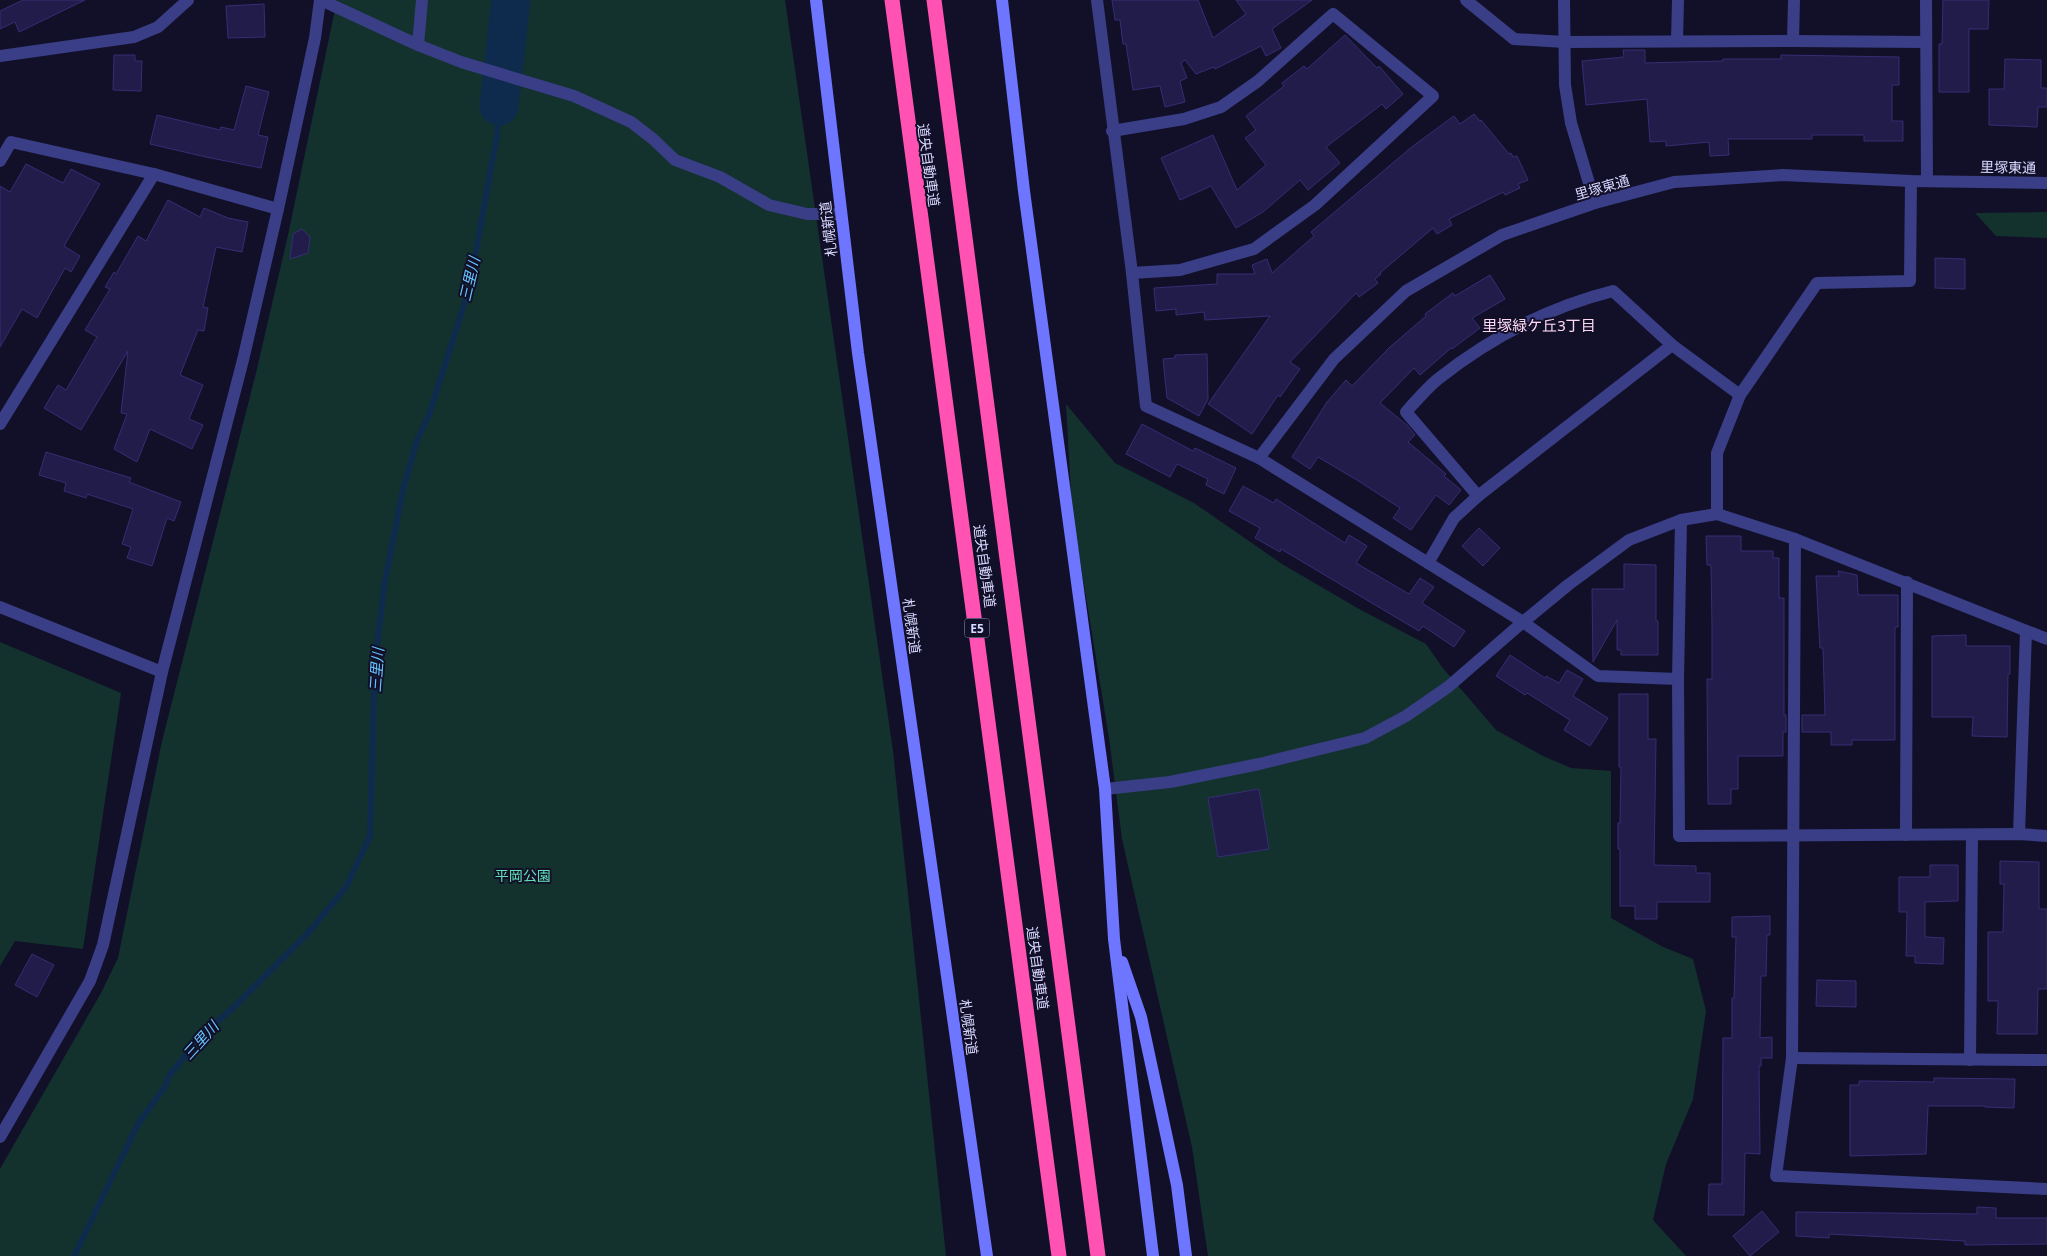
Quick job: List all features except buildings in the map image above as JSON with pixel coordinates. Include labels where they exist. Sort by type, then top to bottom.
[{"type":"highway","name":"道央自動車道","points":[[892,0],[1059,1256]]},
{"type":"highway","name":"道央自動車道","points":[[934,0],[1098,1256]]},
{"type":"street","points":[[0,56],[134,37],[158,27],[188,0]]},
{"type":"street","points":[[0,1138],[90,982],[105,936],[162,672],[243,360],[278,209],[315,38],[321,0],[418,45],[461,62],[530,81],[574,96],[630,122],[653,139],[675,160],[720,177],[769,204],[807,214],[841,214]]},
{"type":"street","points":[[418,45],[422,0]]},
{"type":"street","name":"札幌新道","points":[[816,0],[860,363],[986,1254]]},
{"type":"street","points":[[1002,0],[1024,192],[1105,789],[1114,939],[1153,1256]]},
{"type":"street","points":[[1096,0],[1132,273],[1146,406],[1259,458],[1523,622],[1598,676],[1678,679]]},
{"type":"street","points":[[1466,0],[1514,40],[1564,42],[1926,42]]},
{"type":"street","points":[[1564,0],[1564,85],[1571,123],[1595,204]]},
{"type":"street","points":[[1677,41],[1678,0]]},
{"type":"street","points":[[1793,41],[1794,0]]},
{"type":"street","points":[[1926,0],[1927,181]]},
{"type":"street","points":[[1112,130],[1184,119],[1221,107],[1258,81],[1333,14],[1433,96],[1315,205],[1254,249],[1180,270],[1132,273]]},
{"type":"street","points":[[0,161],[11,142],[154,174],[278,209]]},
{"type":"street","points":[[0,424],[154,174]]},
{"type":"street","name":"里塚東通","points":[[1259,458],[1334,359],[1406,291],[1502,235],[1595,204],[1674,182],[1782,175],[1911,181],[2047,183]]},
{"type":"street","points":[[1717,514],[1717,453],[1740,395],[1817,283],[1910,281],[1911,181]]},
{"type":"street","points":[[1478,496],[1406,412],[1437,380],[1482,348],[1536,317],[1613,290],[1672,344],[1740,395]]},
{"type":"street","points":[[1428,563],[1454,518],[1478,496],[1672,344]]},
{"type":"street","points":[[1105,789],[1170,782],[1259,764],[1365,738],[1406,716],[1448,687],[1568,585],[1630,540],[1681,520],[1717,514],[1794,539],[1907,582],[2047,640]]},
{"type":"street","points":[[1681,520],[1678,679],[1679,836],[2019,834],[2047,836]]},
{"type":"street","points":[[1794,539],[1792,1058],[1776,1176],[2047,1190]]},
{"type":"street","points":[[1906,835],[1907,582]]},
{"type":"street","points":[[0,607],[162,672]]},
{"type":"street","points":[[2019,834],[2026,631]]},
{"type":"street","points":[[1970,1060],[1972,835]]},
{"type":"street","points":[[1114,939],[1141,1017],[1177,1185],[1186,1256]]},
{"type":"street","points":[[1792,1058],[2047,1060]]},
{"type":"green space","name":"平岡公園","points":[[337,0],[785,0],[893,751],[946,1256],[0,1256],[0,1169],[101,993],[118,958],[162,741],[256,373],[288,235]]},
{"type":"green space","points":[[2047,212],[2047,238],[1996,236],[1975,213]]},
{"type":"green space","points":[[1066,404],[1115,463],[1194,503],[1282,564],[1359,609],[1426,644],[1442,667],[1496,730],[1543,756],[1571,768],[1611,771],[1611,918],[1663,947],[1693,959],[1706,1011],[1693,1099],[1666,1164],[1653,1220],[1686,1256],[1208,1256],[1192,1147],[1122,839],[1109,738],[1072,511]]},
{"type":"green space","points":[[0,642],[121,693],[83,949],[15,941],[0,966]]},
{"type":"waterway","name":"三里川","points":[[499,106],[511,0]]},
{"type":"waterway","name":"三里川","points":[[74,1256],[138,1124],[166,1085],[168,1077],[201,1036],[234,1007],[309,932],[346,887],[370,836],[374,691],[378,680],[374,670],[384,587],[403,489],[417,440],[429,415],[469,289],[497,135],[499,106]]},
{"type":"district","name":"里塚緑ケ丘3丁目","points":[[1539,325]]}]
